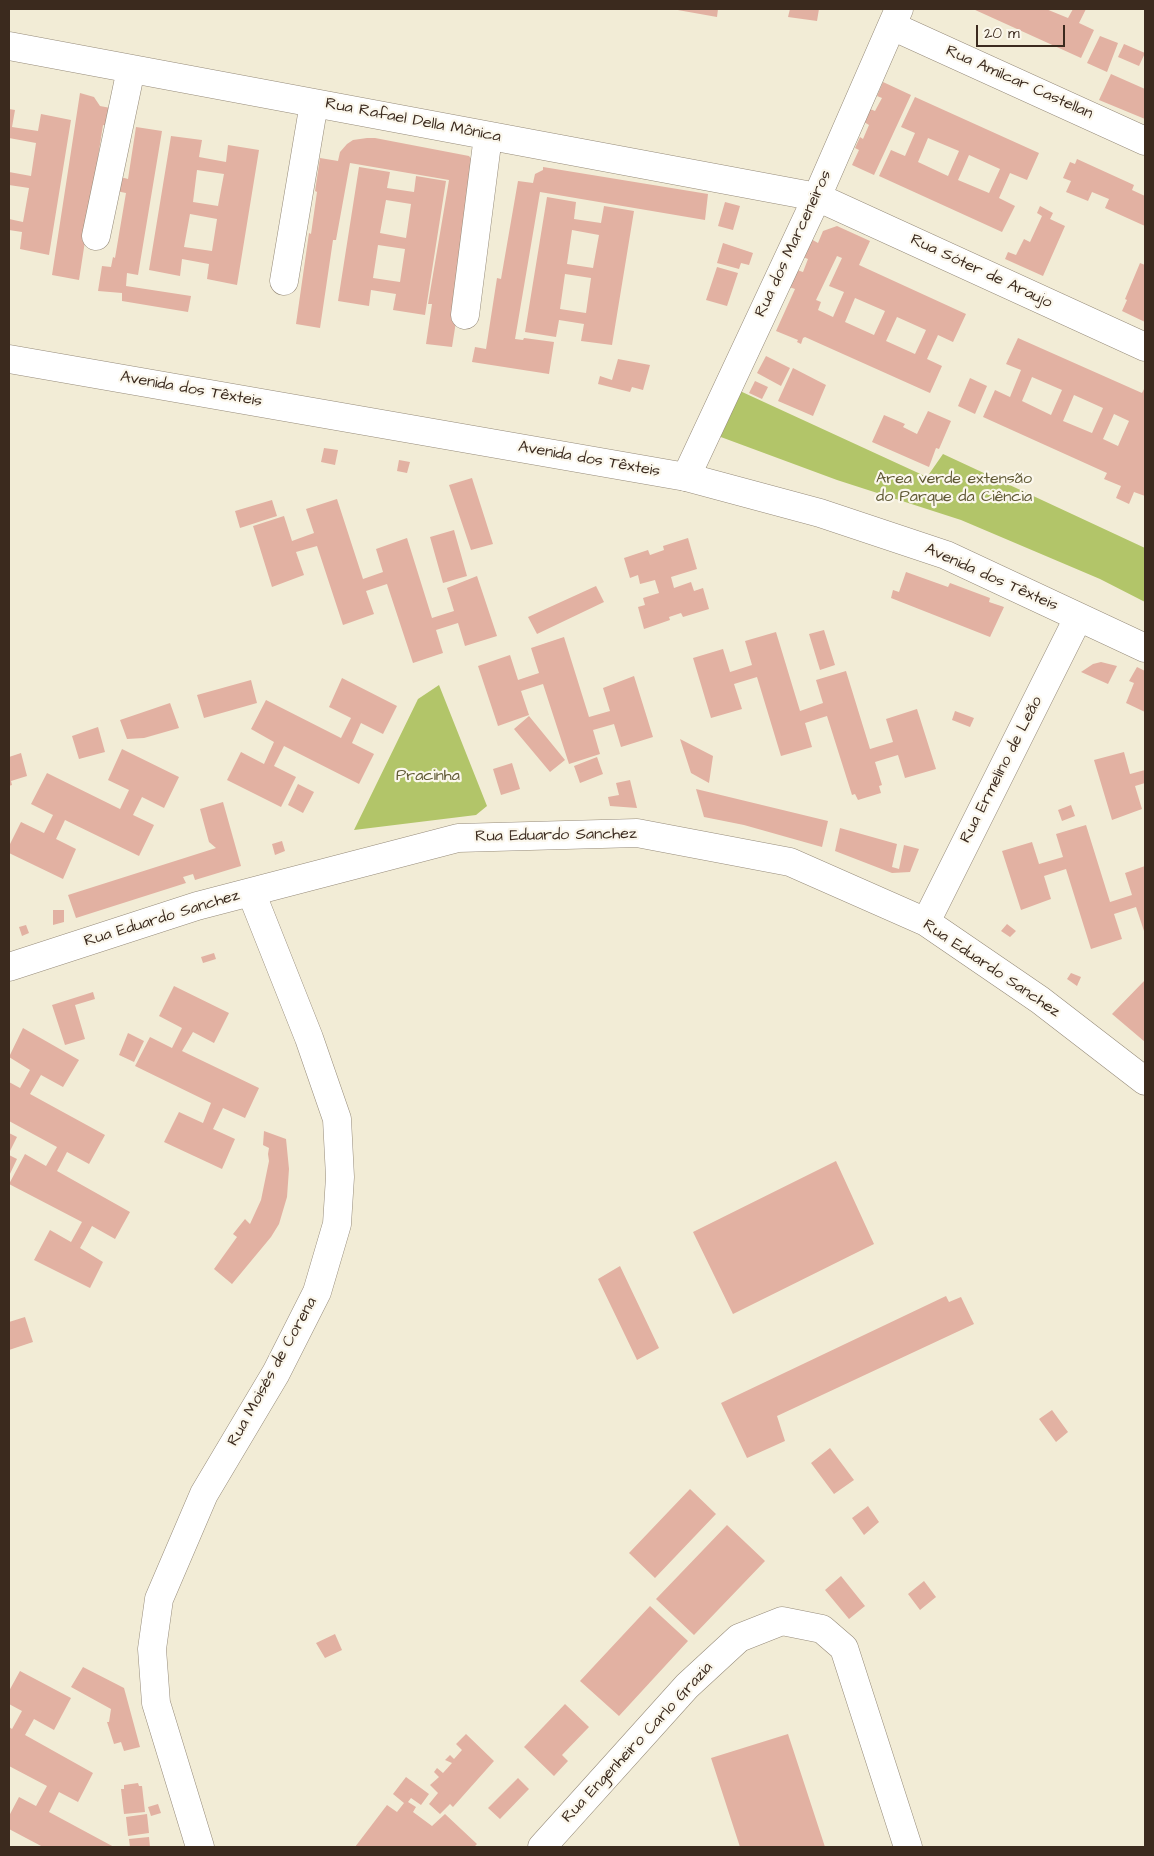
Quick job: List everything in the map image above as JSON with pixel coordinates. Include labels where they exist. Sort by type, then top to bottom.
[{"type":"street","name":"Rua Amilcar Castellan","points":[[896,18],[1145,141]]},
{"type":"street","name":"Rua dos Marceneiros","points":[[686,477],[817,197],[896,18]]},
{"type":"street","name":"Rua Rafael Della Mônica","points":[[9,46],[817,197]]},
{"type":"street","points":[[96,236],[131,69]]},
{"type":"street","points":[[284,281],[314,103]]},
{"type":"street","points":[[465,315],[488,136]]},
{"type":"street","name":"Rua Sóter de Araujo","points":[[817,197],[1145,347]]},
{"type":"street","name":"Avenida dos Têxteis","points":[[9,359],[686,477],[820,513],[946,555],[1145,648]]},
{"type":"street","name":"Rua Ermelino de Leão","points":[[926,922],[1078,618]]},
{"type":"street","name":"Rua Eduardo Sanchez","points":[[9,967],[197,906],[458,838],[637,833],[790,862],[926,922],[1040,1000],[1145,1081]]},
{"type":"street","name":"Rua Moisés de Corena","points":[[200,1847],[156,1704],[152,1649],[159,1599],[204,1494],[276,1374],[317,1292],[337,1224],[340,1177],[337,1119],[309,1038],[251,892]]},
{"type":"street","name":"Rua Engenheiro Carlo Grazia","points":[[542,1847],[687,1686],[739,1638],[782,1622],[822,1629],[844,1648],[908,1847]]},
{"type":"green space","name":"Area verde extensão do Parque da Ciência","points":[[740,391],[927,477],[943,454],[1145,548],[1145,602],[1100,579],[961,520],[837,480],[710,433]]},
{"type":"green space","name":"Pracinha","points":[[439,685],[487,806],[476,815],[354,830],[418,699]]},
{"type":"building","points":[[672,9],[718,9],[717,17]]},
{"type":"building","points":[[790,9],[819,9],[817,21],[788,17]]},
{"type":"building","points":[[973,9],[1046,9],[1068,18],[1073,9],[1086,9],[1079,23],[1094,30],[1081,58]]},
{"type":"building","points":[[1100,36],[1118,43],[1107,72],[1087,63]]},
{"type":"building","points":[[1124,44],[1145,53],[1139,66],[1118,57]]},
{"type":"building","points":[[1111,74],[1145,89],[1145,119],[1099,100]]},
{"type":"building","points":[[883,82],[911,95],[874,175],[852,165],[859,150],[855,148],[860,137],[863,139],[869,125],[864,122],[870,109],[875,111],[882,98],[877,96]]},
{"type":"building","points":[[80,93],[94,97],[100,106],[116,109],[113,126],[103,125],[79,280],[52,275]]},
{"type":"building","points":[[915,97],[1039,153],[1027,180],[1010,173],[999,198],[1015,206],[1002,232],[879,176],[891,150],[905,156],[915,133],[901,127]],"holes":[[[928,138],[959,151],[948,176],[918,162]],[[969,155],[1000,169],[989,193],[958,180]]]},
{"type":"building","points":[[9,109],[15,110],[12,127],[38,131],[41,114],[71,120],[49,255],[20,249],[22,232],[9,230],[9,219],[23,222],[29,188],[9,185],[9,172],[31,176],[36,143],[9,138]]},
{"type":"building","points":[[136,127],[162,131],[138,275],[127,273],[126,286],[191,296],[188,312],[122,301],[122,293],[98,291],[102,266],[111,267],[113,257],[115,258],[126,193],[116,191],[117,176],[128,179]]},
{"type":"building","points":[[171,136],[202,140],[199,157],[226,162],[228,145],[259,150],[237,285],[207,279],[209,264],[182,259],[180,276],[149,270]],"holes":[[[197,170],[224,174],[218,206],[193,202]],[[190,214],[217,219],[212,251],[184,247]]]},
{"type":"building","points":[[367,138],[469,156],[472,160],[478,182],[452,347],[426,344],[432,304],[428,304],[449,180],[350,163],[336,240],[333,240],[320,328],[296,324],[309,233],[311,234],[320,158],[338,161],[340,152],[347,144],[353,140]]},
{"type":"building","points":[[1077,159],[1134,185],[1132,190],[1145,196],[1145,226],[1105,208],[1109,199],[1092,192],[1088,201],[1066,192],[1071,181],[1063,178],[1070,162],[1075,164]]},
{"type":"building","points":[[359,167],[390,172],[387,188],[414,192],[416,176],[446,181],[425,315],[393,310],[396,294],[371,290],[369,306],[338,301]],"holes":[[[386,200],[411,204],[406,238],[380,233]],[[378,245],[405,249],[400,282],[373,278]]]},
{"type":"building","points":[[543,167],[708,194],[705,220],[540,192],[515,339],[523,340],[524,338],[554,342],[549,374],[472,362],[475,347],[486,349],[497,278],[501,279],[518,181],[533,183],[535,174],[543,170]]},
{"type":"building","points":[[547,197],[576,202],[574,219],[601,223],[604,206],[634,211],[612,345],[581,341],[584,324],[559,320],[556,337],[525,332]],"holes":[[[572,230],[599,235],[593,268],[567,264]],[[565,274],[591,278],[586,313],[560,309]]]},
{"type":"building","points":[[725,202],[740,206],[733,230],[718,226]]},
{"type":"building","points":[[1040,206],[1053,213],[1050,219],[1065,226],[1043,276],[1005,259],[1008,252],[1016,255],[1024,239],[1030,242],[1042,216],[1037,213]]},
{"type":"building","points":[[837,226],[870,241],[859,265],[966,314],[953,342],[938,335],[927,359],[942,366],[930,393],[805,337],[801,344],[797,342],[798,340],[776,331],[795,289],[789,287],[797,270],[803,272],[808,259],[803,257],[811,239],[818,243],[823,231]],"holes":[[[837,256],[842,258],[829,286],[844,292],[833,317],[818,310],[821,302],[816,300]],[[855,298],[885,311],[874,335],[845,322]],[[897,317],[926,330],[915,354],[886,341]]]},
{"type":"building","points":[[723,243],[753,253],[749,265],[741,263],[739,269],[717,263]]},
{"type":"building","points":[[1140,263],[1145,265],[1145,322],[1122,311]]},
{"type":"building","points":[[717,267],[738,273],[727,306],[706,300]]},
{"type":"building","points":[[1018,338],[1142,393],[1145,387],[1145,496],[1134,492],[1129,504],[1116,498],[1121,486],[1104,479],[1107,473],[983,417],[995,390],[1010,397],[1021,370],[1006,364]],"holes":[[[1032,377],[1062,390],[1051,415],[1022,401]],[[1074,395],[1103,408],[1092,433],[1063,421]],[[1114,414],[1129,421],[1118,446],[1103,439]]]},
{"type":"building","points":[[766,356],[790,368],[781,386],[757,373]]},
{"type":"building","points":[[618,359],[650,365],[643,390],[632,387],[630,392],[598,384],[600,376],[612,380]]},
{"type":"building","points":[[793,368],[826,385],[813,416],[778,401]]},
{"type":"building","points":[[970,378],[987,386],[975,414],[958,406]]},
{"type":"building","points":[[755,381],[768,387],[762,399],[749,393]]},
{"type":"building","points":[[928,411],[951,421],[939,449],[936,448],[929,467],[872,442],[884,415],[905,424],[903,427],[917,434]]},
{"type":"building","points":[[324,448],[338,450],[335,465],[321,462]]},
{"type":"building","points":[[399,460],[410,462],[407,473],[397,471]]},
{"type":"building","points":[[472,478],[493,544],[471,550],[449,485]]},
{"type":"building","points":[[337,499],[363,579],[383,572],[376,549],[407,538],[432,618],[454,611],[447,588],[477,576],[497,636],[465,646],[458,623],[436,630],[443,653],[413,663],[387,584],[366,591],[374,614],[343,625],[317,546],[296,552],[304,575],[272,587],[253,526],[284,516],[292,541],[314,533],[306,509]]},
{"type":"building","points":[[272,500],[277,516],[240,528],[235,511]]},
{"type":"building","points":[[454,530],[467,576],[443,583],[430,537]]},
{"type":"building","points":[[688,538],[697,569],[671,577],[674,588],[691,582],[694,591],[703,588],[709,609],[683,617],[681,613],[669,617],[670,620],[644,629],[638,607],[645,605],[643,598],[659,593],[655,580],[640,584],[638,575],[630,578],[624,558],[648,550],[650,555],[664,550],[663,546]]},
{"type":"building","points":[[906,572],[948,587],[950,583],[990,598],[989,602],[1004,607],[990,637],[891,598],[893,590],[899,592]]},
{"type":"building","points":[[596,586],[604,602],[537,634],[528,617]]},
{"type":"building","points":[[824,630],[835,665],[820,670],[809,634]]},
{"type":"building","points":[[776,632],[800,711],[823,703],[816,680],[846,671],[870,749],[893,742],[886,719],[917,709],[936,769],[905,778],[898,755],[875,762],[882,785],[879,786],[881,793],[858,800],[855,794],[852,795],[827,716],[805,723],[812,747],[781,756],[757,677],[734,684],[742,709],[711,718],[693,658],[723,649],[730,672],[752,665],[745,641]]},
{"type":"building","points":[[564,637],[589,717],[610,711],[603,688],[634,676],[653,737],[621,747],[614,724],[593,730],[600,754],[569,764],[543,684],[521,691],[529,715],[498,726],[478,666],[510,655],[518,680],[539,673],[531,648]]},
{"type":"building","points":[[1101,662],[1117,666],[1108,684],[1081,672],[1093,664]]},
{"type":"building","points":[[1137,667],[1145,671],[1145,712],[1126,703],[1134,683],[1129,681]]},
{"type":"building","points":[[342,678],[397,706],[383,734],[361,723],[352,743],[374,754],[359,784],[284,746],[274,766],[296,777],[281,807],[227,780],[241,752],[264,764],[274,742],[251,729],[266,700],[341,738],[351,718],[329,707]]},
{"type":"building","points":[[251,680],[257,703],[204,718],[197,695]]},
{"type":"building","points":[[170,703],[179,728],[144,738],[127,739],[120,720]]},
{"type":"building","points":[[955,711],[974,718],[970,727],[952,720]]},
{"type":"building","points":[[529,716],[565,760],[550,772],[514,729]]},
{"type":"building","points":[[98,727],[105,752],[79,759],[72,736]]},
{"type":"building","points":[[680,739],[713,756],[709,783],[691,773]]},
{"type":"building","points":[[122,749],[179,777],[164,808],[142,797],[133,815],[154,825],[139,856],[65,820],[56,839],[76,849],[63,879],[9,853],[9,846],[21,822],[44,833],[53,815],[31,804],[47,773],[120,809],[129,790],[108,780]]},
{"type":"building","points":[[1124,752],[1130,774],[1145,770],[1145,783],[1135,786],[1142,809],[1112,820],[1094,760]]},
{"type":"building","points":[[21,753],[27,776],[11,781],[12,785],[9,786],[9,757]]},
{"type":"building","points":[[597,757],[603,774],[580,783],[574,766]]},
{"type":"building","points":[[512,763],[520,789],[501,795],[493,769]]},
{"type":"building","points":[[630,780],[637,808],[610,806],[608,797],[619,795],[616,783]]},
{"type":"building","points":[[298,784],[314,792],[303,813],[288,805]]},
{"type":"building","points":[[696,789],[828,821],[822,847],[744,825],[704,817]]},
{"type":"building","points":[[223,802],[241,866],[195,880],[193,874],[183,877],[186,883],[76,918],[68,895],[216,848],[209,842],[200,809]]},
{"type":"building","points":[[1071,805],[1075,816],[1062,821],[1058,810]]},
{"type":"building","points":[[1086,825],[1110,902],[1132,895],[1125,873],[1145,866],[1145,930],[1136,907],[1114,914],[1122,939],[1091,949],[1066,869],[1044,876],[1051,899],[1021,910],[1002,851],[1032,842],[1039,864],[1063,857],[1056,834]]},
{"type":"building","points":[[840,828],[897,844],[892,867],[899,869],[904,845],[919,849],[910,872],[892,873],[835,851]]},
{"type":"building","points":[[282,841],[285,851],[275,855],[272,844]]},
{"type":"building","points":[[53,910],[64,910],[64,922],[53,925]]},
{"type":"building","points":[[1007,924],[1016,931],[1010,937],[1001,931]]},
{"type":"building","points":[[26,925],[29,933],[22,936],[19,927]]},
{"type":"building","points":[[214,953],[216,959],[203,963],[201,957]]},
{"type":"building","points":[[1071,973],[1081,977],[1077,986],[1067,979]]},
{"type":"building","points":[[1145,980],[1145,1042],[1112,1014]]},
{"type":"building","points":[[174,986],[229,1013],[214,1043],[193,1032],[182,1051],[259,1088],[245,1118],[223,1108],[213,1129],[235,1139],[222,1169],[164,1142],[179,1112],[203,1123],[211,1103],[135,1066],[150,1037],[172,1048],[182,1028],[159,1016]]},
{"type":"building","points":[[93,992],[95,999],[75,1005],[85,1039],[65,1045],[52,1005]]},
{"type":"building","points":[[23,1028],[79,1060],[63,1087],[41,1075],[30,1094],[105,1135],[89,1164],[67,1152],[57,1171],[130,1212],[115,1239],[92,1226],[80,1248],[103,1262],[90,1288],[34,1260],[50,1230],[71,1242],[82,1222],[9,1184],[25,1154],[46,1166],[57,1147],[9,1121],[9,1082],[20,1088],[30,1070],[9,1057]]},
{"type":"building","points":[[128,1033],[144,1041],[134,1062],[119,1055]]},
{"type":"building","points":[[264,1131],[286,1139],[289,1169],[287,1197],[279,1224],[271,1237],[232,1284],[214,1269],[237,1237],[233,1234],[245,1219],[250,1224],[261,1200],[269,1161],[269,1148],[263,1145]]},
{"type":"building","points":[[9,1133],[17,1137],[9,1153]]},
{"type":"building","points":[[9,1155],[17,1159],[9,1176]]},
{"type":"building","points":[[836,1161],[874,1244],[733,1314],[693,1232]]},
{"type":"building","points":[[620,1266],[659,1348],[637,1360],[598,1279]]},
{"type":"building","points":[[946,1296],[949,1302],[961,1297],[974,1324],[777,1416],[785,1441],[747,1458],[721,1403]]},
{"type":"building","points":[[25,1317],[33,1342],[9,1350],[9,1322]]},
{"type":"building","points":[[1052,1410],[1068,1432],[1056,1442],[1039,1419]]},
{"type":"building","points":[[830,1448],[854,1480],[834,1494],[811,1463]]},
{"type":"building","points":[[690,1489],[716,1514],[655,1578],[629,1553]]},
{"type":"building","points":[[868,1506],[879,1522],[864,1535],[852,1518]]},
{"type":"building","points":[[727,1525],[765,1561],[694,1635],[656,1599]]},
{"type":"building","points":[[841,1576],[865,1606],[849,1619],[825,1590]]},
{"type":"building","points":[[924,1581],[936,1597],[920,1610],[908,1594]]},
{"type":"building","points":[[650,1606],[688,1641],[619,1716],[580,1681]]},
{"type":"building","points":[[335,1634],[342,1650],[325,1658],[316,1643]]},
{"type":"building","points":[[83,1667],[124,1688],[140,1747],[124,1751],[121,1742],[114,1744],[107,1722],[109,1722],[111,1709],[71,1687]]},
{"type":"building","points":[[20,1671],[71,1698],[54,1730],[34,1719],[25,1735],[93,1773],[78,1802],[59,1792],[49,1812],[114,1847],[43,1847],[9,1829],[9,1816],[19,1797],[36,1806],[47,1786],[9,1766],[9,1727],[12,1729],[22,1711],[9,1704],[9,1691]]},
{"type":"building","points":[[565,1704],[589,1727],[562,1755],[568,1761],[554,1776],[524,1747]]},
{"type":"building","points":[[466,1734],[494,1761],[453,1807],[450,1804],[440,1814],[429,1804],[438,1793],[430,1785],[439,1777],[434,1772],[437,1768],[443,1773],[452,1763],[445,1760],[450,1755],[454,1759],[462,1750],[456,1744]]},
{"type":"building","points":[[788,1734],[825,1847],[740,1847],[711,1758]]},
{"type":"building","points":[[406,1777],[429,1794],[421,1805],[411,1798],[408,1802],[416,1807],[413,1812],[432,1826],[445,1814],[477,1844],[474,1847],[355,1847],[387,1805],[397,1812],[404,1803],[393,1794]]},
{"type":"building","points":[[518,1778],[529,1789],[500,1819],[488,1808]]},
{"type":"building","points":[[138,1783],[139,1786],[142,1786],[145,1812],[124,1814],[121,1789],[124,1789],[124,1785]]},
{"type":"building","points":[[158,1804],[161,1813],[151,1816],[148,1807]]},
{"type":"building","points":[[147,1814],[149,1833],[128,1836],[126,1817]]},
{"type":"building","points":[[149,1837],[150,1847],[130,1847],[129,1839]]}]
